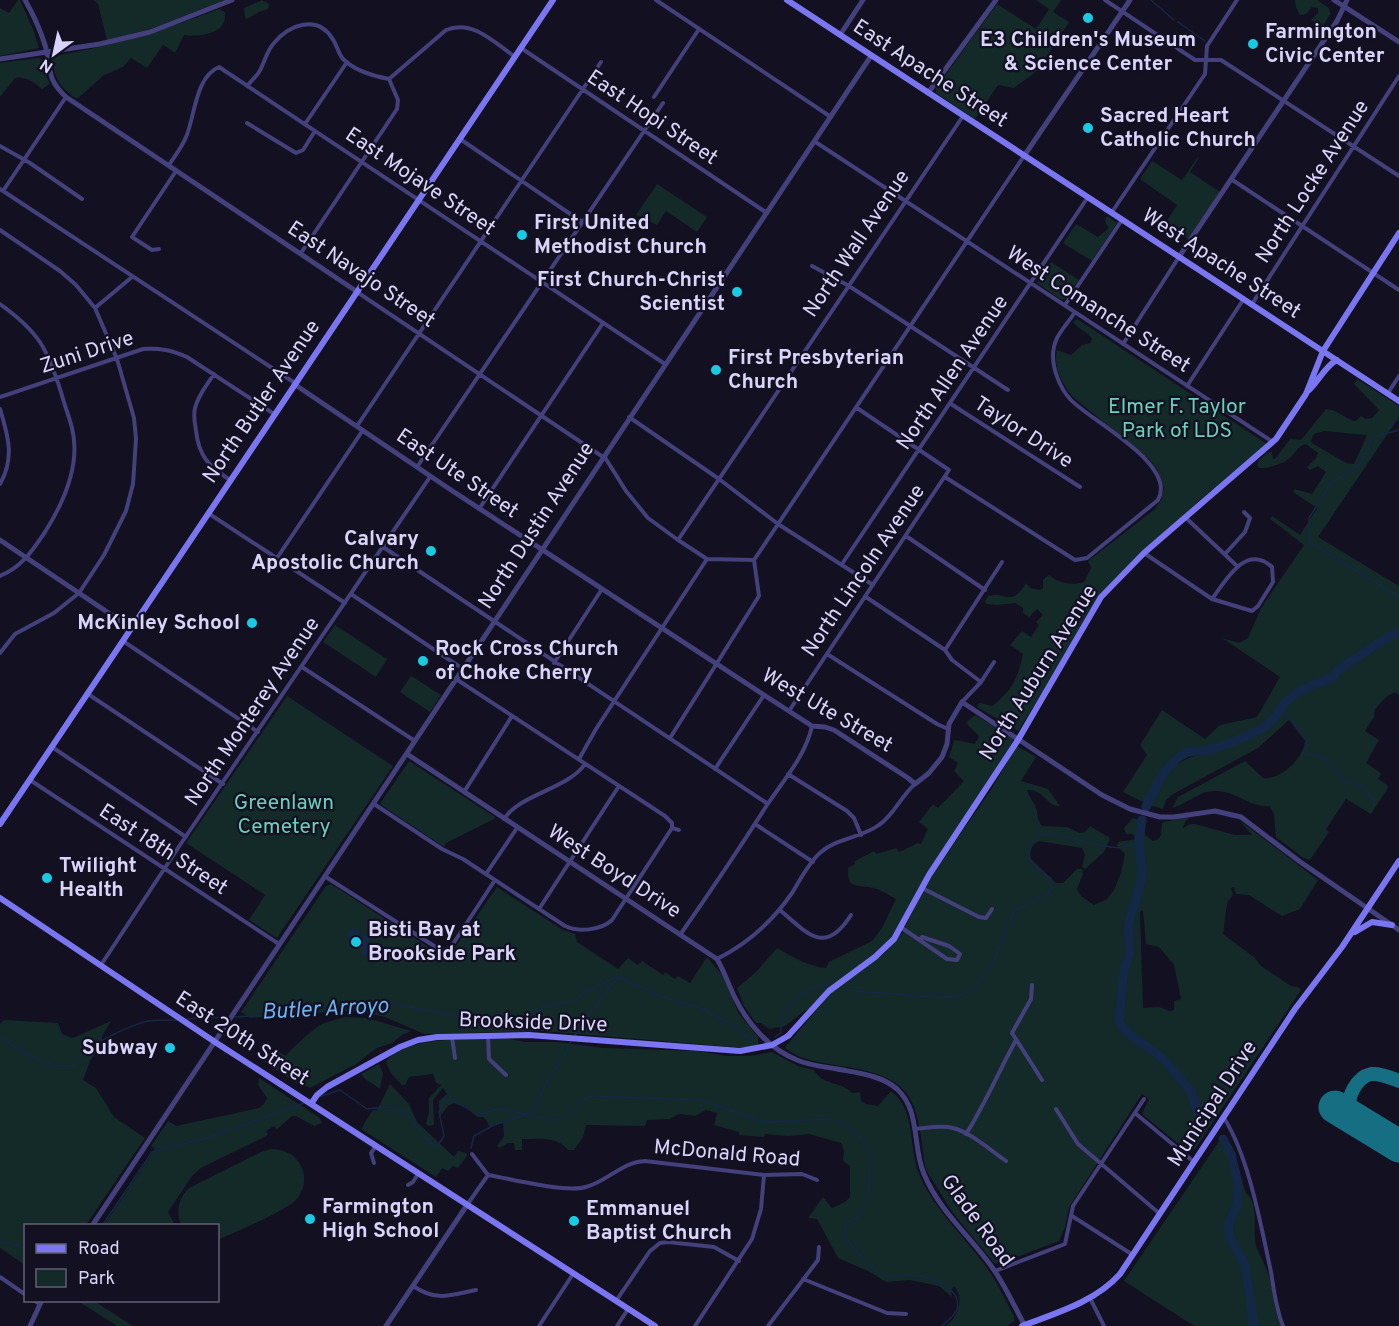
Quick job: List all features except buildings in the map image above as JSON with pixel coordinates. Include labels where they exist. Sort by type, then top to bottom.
[{"type":"main road","name":"North Butler Avenue","points":[[0,824],[553,0]]},
{"type":"main road","name":"East Apache Street","points":[[787,0],[1024,156]]},
{"type":"main road","name":"West Apache Street","points":[[1024,156],[1399,401]]},
{"type":"main road","name":"North Auburn Avenue","points":[[772,1045],[794,1031],[829,991],[887,948],[902,928],[922,888],[1018,740],[1101,597],[1185,517],[1273,443],[1306,394],[1323,351],[1399,233]]},
{"type":"main road","points":[[1306,394],[1319,381],[1330,364],[1337,360]]},
{"type":"main road","name":"Municipal Drive","points":[[1024,1326],[1090,1298],[1113,1282],[1160,1215],[1307,990],[1350,936],[1399,861]]},
{"type":"main road","name":"East 20th Street","points":[[0,898],[418,1174],[655,1326]]},
{"type":"main road","points":[[1350,936],[1369,923],[1392,925]]},
{"type":"main road","name":"Brookside Drive","points":[[311,1104],[324,1090],[400,1047],[424,1038],[529,1035],[740,1051],[772,1045]]},
{"type":"street","name":"East Navajo Street","points":[[25,0],[41,34],[50,75],[66,97],[603,456],[627,493],[648,518],[707,559]]},
{"type":"street","points":[[0,59],[69,50],[150,32],[220,2],[232,0]]},
{"type":"street","points":[[656,0],[831,117]]},
{"type":"street","points":[[840,35],[863,0]]},
{"type":"street","points":[[928,93],[996,0]]},
{"type":"street","points":[[1105,0],[1195,60],[1221,60],[1399,176]]},
{"type":"street","points":[[670,738],[759,596],[754,560],[1130,0]]},
{"type":"street","points":[[1112,213],[1205,74],[1207,46],[1237,0]]},
{"type":"street","points":[[1334,0],[1345,3],[1399,42]]},
{"type":"street","points":[[1123,344],[1337,21],[1345,3]]},
{"type":"street","points":[[247,86],[260,71],[266,53],[276,40],[290,29],[302,24],[313,24],[325,30],[332,37],[340,55],[347,62],[365,73],[390,79]]},
{"type":"street","points":[[390,79],[446,30],[457,26],[477,31],[515,57]]},
{"type":"street","points":[[654,97],[699,29]]},
{"type":"street","name":"East Hopi Street","points":[[521,48],[767,213]]},
{"type":"street","name":"North Dustin Avenue","points":[[93,1224],[871,56]]},
{"type":"street","points":[[305,124],[347,62]]},
{"type":"street","points":[[357,426],[601,62]]},
{"type":"street","name":"East Mojave Street","points":[[169,165],[186,138],[197,94],[212,71],[219,66],[665,364]]},
{"type":"street","name":"North Locke Avenue","points":[[1252,304],[1399,76]]},
{"type":"street","points":[[301,253],[397,109],[398,100],[390,79]]},
{"type":"street","points":[[2,190],[66,97]]},
{"type":"street","points":[[417,467],[663,103]]},
{"type":"street","name":"North Wall Avenue","points":[[678,540],[963,116]]},
{"type":"street","points":[[247,123],[296,153],[303,150],[315,131]]},
{"type":"street","points":[[460,139],[582,222]]},
{"type":"street","name":"West Comanche Street","points":[[814,141],[1273,443]]},
{"type":"street","points":[[0,146],[82,199]]},
{"type":"street","points":[[159,249],[152,250],[132,237],[176,170]]},
{"type":"street","points":[[1231,179],[1399,290]]},
{"type":"street","name":"East Ute Street","points":[[2,190],[294,383],[430,477],[663,628]]},
{"type":"street","name":"North Allen Avenue","points":[[842,564],[1088,197]]},
{"type":"street","points":[[1065,305],[1122,220]]},
{"type":"street","points":[[0,230],[60,271],[76,285],[95,308],[117,359],[134,418],[136,439],[133,484],[126,511],[117,533],[79,593],[54,613],[15,634],[0,653]]},
{"type":"street","points":[[812,266],[849,286],[1008,390]]},
{"type":"street","points":[[95,308],[132,277]]},
{"type":"street","points":[[1187,386],[1244,299]]},
{"type":"street","points":[[0,304],[21,319],[37,335],[49,356],[73,430],[74,453],[65,496],[55,516],[27,558],[13,570],[0,576]]},
{"type":"street","points":[[857,408],[947,467],[949,470],[945,477],[1065,556],[1079,561],[1087,558],[1158,500],[1161,486],[1151,464],[1070,398],[1054,370],[1053,356],[1060,331],[1075,312]]},
{"type":"street","points":[[479,509],[603,323]]},
{"type":"street","name":"Zuni Drive","points":[[0,397],[143,350],[171,350],[214,374],[274,414]]},
{"type":"street","points":[[214,374],[195,407],[197,445],[206,461],[230,480]]},
{"type":"street","points":[[1388,393],[1399,376]]},
{"type":"street","name":"Taylor Drive","points":[[951,404],[1080,487]]},
{"type":"street","points":[[0,409],[8,433],[10,450],[8,466],[0,484]]},
{"type":"street","points":[[629,417],[719,479],[778,524],[873,585]]},
{"type":"street","points":[[277,558],[363,430]]},
{"type":"street","name":"North Monterey Avenue","points":[[101,965],[430,477]]},
{"type":"street","name":"North Lincoln Avenue","points":[[789,711],[945,477]]},
{"type":"street","points":[[208,512],[345,603]]},
{"type":"street","points":[[1226,554],[1245,532],[1250,518],[1244,512]]},
{"type":"street","points":[[1185,517],[1237,566]]},
{"type":"street","points":[[906,536],[985,590]]},
{"type":"street","points":[[0,540],[131,628]]},
{"type":"street","points":[[383,547],[768,804]]},
{"type":"street","points":[[1144,554],[1212,599],[1252,611],[1258,606],[1273,582],[1272,567],[1265,561],[1254,558],[1237,566],[1212,599]]},
{"type":"street","points":[[579,759],[707,559],[754,560]]},
{"type":"street","points":[[945,650],[1002,562]]},
{"type":"street","points":[[554,663],[602,589]]},
{"type":"street","points":[[351,594],[463,669]]},
{"type":"street","points":[[866,597],[945,650],[952,660],[981,682]]},
{"type":"street","name":"West Ute Street","points":[[663,628],[812,726],[834,730],[915,784]]},
{"type":"street","points":[[122,641],[258,732]]},
{"type":"street","points":[[827,654],[936,724],[948,729]]},
{"type":"street","points":[[772,1045],[746,1017],[717,959],[749,939],[780,910],[819,853],[878,826],[888,818],[915,784],[929,774],[942,757],[951,720],[962,702],[981,682],[994,662]]},
{"type":"street","points":[[302,667],[415,741]]},
{"type":"street","points":[[456,679],[669,819],[672,828]]},
{"type":"street","points":[[87,694],[223,784]]},
{"type":"street","points":[[715,769],[764,695]]},
{"type":"street","points":[[962,702],[1109,798],[1136,811],[1167,817],[1215,811],[1241,818],[1399,930]]},
{"type":"street","points":[[464,792],[512,716]]},
{"type":"street","points":[[680,935],[788,774],[810,738],[812,726]]},
{"type":"street","points":[[52,746],[186,837]]},
{"type":"street","name":"West Boyd Drive","points":[[407,754],[717,959]]},
{"type":"street","points":[[504,819],[512,810],[576,774],[585,764]]},
{"type":"street","points":[[788,774],[847,810],[854,818],[861,834]]},
{"type":"street","name":"East 18th Street","points":[[29,780],[280,945]]},
{"type":"street","points":[[539,909],[619,786]]},
{"type":"street","points":[[374,804],[442,849],[463,859],[574,930],[608,924],[672,828]]},
{"type":"street","points":[[755,824],[813,862]]},
{"type":"street","points":[[486,874],[517,828]]},
{"type":"street","points":[[672,828],[679,830]]},
{"type":"street","points":[[326,877],[445,951],[451,947],[495,880]]},
{"type":"street","points":[[922,888],[979,917],[986,918],[992,909]]},
{"type":"street","points":[[780,910],[807,933],[818,938],[837,934],[851,915]]},
{"type":"street","points":[[902,928],[947,959],[957,960],[959,957],[960,954],[949,946],[922,937],[920,940]]},
{"type":"street","points":[[1032,985],[1031,999],[1012,1033],[1042,1080]]},
{"type":"street","points":[[452,1036],[454,1058]]},
{"type":"street","points":[[488,1036],[489,1059],[506,1075]]},
{"type":"street","points":[[966,1134],[983,1107],[1016,1040]]},
{"type":"street","name":"Glade Road","points":[[772,1045],[799,1061],[885,1082],[905,1098],[912,1112],[924,1176],[950,1215],[994,1271],[1024,1326]]},
{"type":"street","points":[[994,1271],[1065,1244],[1073,1206],[1144,1099]]},
{"type":"street","points":[[1056,1109],[1074,1139],[1160,1215]]},
{"type":"street","points":[[1136,1113],[1194,1163]]},
{"type":"street","points":[[1224,1117],[1230,1127],[1249,1180],[1283,1326]]},
{"type":"street","points":[[915,1129],[938,1126],[953,1128],[1006,1161]]},
{"type":"street","points":[[374,1163],[371,1154],[376,1146]]},
{"type":"street","points":[[386,1326],[488,1175],[472,1154]]},
{"type":"street","name":"McDonald Road","points":[[488,1175],[572,1189],[594,1184],[621,1167],[640,1161],[764,1175],[802,1174],[817,1180]]},
{"type":"street","points":[[408,1185],[418,1174]]},
{"type":"street","points":[[695,1326],[749,1245],[761,1209],[764,1175]]},
{"type":"street","points":[[1072,1216],[1133,1255]]},
{"type":"street","points":[[616,1301],[650,1251],[660,1243],[714,1247],[739,1261]]},
{"type":"street","points":[[768,1326],[818,1260],[819,1247]]},
{"type":"street","points":[[539,1326],[574,1274]]},
{"type":"street","points":[[0,1277],[24,1294]]},
{"type":"street","points":[[803,1279],[887,1313],[906,1314]]},
{"type":"street","points":[[413,1286],[428,1295],[438,1297],[476,1290]]},
{"type":"street","points":[[1090,1298],[1104,1326]]},
{"type":"street","points":[[30,1326],[41,1302]]},
{"type":"street","points":[[617,1326],[628,1309]]},
{"type":"green space","points":[[18,0],[33,29],[39,48],[0,56],[0,8],[9,13]]},
{"type":"green space","points":[[93,0],[225,0],[153,28],[107,40],[98,4]]},
{"type":"green space","points":[[262,0],[269,4],[268,9],[247,19],[244,8]]},
{"type":"green space","points":[[1036,0],[1061,0],[1053,12],[1069,22],[1037,71],[1014,88],[998,85],[975,119],[936,93],[936,88],[997,4],[1036,29],[1049,9]]},
{"type":"green space","points":[[1295,0],[1317,0],[1329,8],[1330,14],[1322,28],[1311,20],[1318,13],[1318,8],[1312,7],[1306,14],[1300,15]]},
{"type":"green space","points":[[219,9],[225,12],[225,19],[218,29],[205,34],[184,35],[175,53],[163,45],[147,68],[131,58],[123,67],[104,75],[77,99],[66,91],[56,77],[52,58],[55,56],[138,37]]},
{"type":"green space","points":[[38,58],[43,60],[50,84],[42,89],[26,79],[15,78],[0,97],[0,63]]},
{"type":"green space","points":[[1198,157],[1190,172],[1220,192],[1188,239],[1165,224],[1177,205],[1140,179],[1152,161],[1182,180]]},
{"type":"green space","points":[[657,184],[707,217],[697,232],[666,211],[657,225],[636,215]]},
{"type":"green space","points":[[1106,217],[1117,223],[1092,261],[1063,243],[1076,224],[1098,237],[1109,228],[1105,222]]},
{"type":"green space","points":[[1051,262],[1079,280],[1065,299],[1060,299],[1037,283]]},
{"type":"green space","name":"Elmer F. Taylor Park of LDS","points":[[1077,319],[1267,444],[1202,498],[1098,596],[1057,669],[1018,731],[977,707],[980,703],[992,706],[1005,695],[1016,677],[1023,654],[1010,645],[1022,631],[1031,637],[1039,625],[1036,622],[1043,615],[1037,609],[1029,617],[1023,613],[1023,608],[1015,603],[986,604],[988,596],[1012,597],[1021,591],[1026,583],[1030,588],[1040,590],[1043,588],[1043,580],[1049,575],[1065,583],[1084,582],[1091,568],[1088,561],[1155,509],[1161,500],[1164,488],[1157,469],[1148,458],[1073,397],[1065,387],[1057,369],[1057,350],[1071,355],[1082,345],[1090,343],[1092,339],[1073,322]]},
{"type":"green space","points":[[1357,379],[1399,406],[1399,417],[1318,537],[1399,586],[1399,632],[1386,634],[1361,654],[1344,663],[1332,676],[1292,695],[1260,728],[1217,745],[1186,752],[1175,759],[1163,771],[1145,803],[1123,792],[1147,755],[1140,745],[1162,710],[1205,739],[1220,725],[1257,717],[1280,677],[1222,638],[1239,643],[1248,638],[1261,608],[1304,545],[1270,519],[1272,516],[1300,535],[1317,508],[1293,492],[1295,489],[1312,494],[1326,472],[1318,466],[1310,470],[1307,467],[1318,453],[1306,444],[1299,447],[1291,457],[1281,463],[1263,468],[1257,465],[1259,460],[1269,452],[1272,452],[1273,459],[1275,459],[1290,439],[1301,440],[1326,409],[1356,421],[1361,416],[1366,419],[1372,418],[1379,410],[1354,384]],"holes":[[[1324,431],[1367,435],[1354,464],[1346,463],[1311,441],[1314,434]]]},
{"type":"green space","points":[[335,625],[387,659],[376,677],[323,642]]},
{"type":"green space","points":[[1399,635],[1399,695],[1395,692],[1386,697],[1375,709],[1374,717],[1365,731],[1379,740],[1366,763],[1381,773],[1378,779],[1388,788],[1371,814],[1346,799],[1326,829],[1329,832],[1310,860],[1302,857],[1276,837],[1274,815],[1270,806],[1256,804],[1223,792],[1210,791],[1172,808],[1178,797],[1245,761],[1263,778],[1277,776],[1284,772],[1296,761],[1305,741],[1289,720],[1258,748],[1173,794],[1166,800],[1163,809],[1149,805],[1159,784],[1172,768],[1184,760],[1243,740],[1262,731],[1272,724],[1295,696],[1329,681],[1382,641]]},
{"type":"green space","points":[[411,676],[441,695],[430,712],[400,692]]},
{"type":"green space","name":"Greenlawn Cemetery","points":[[287,696],[393,766],[277,938],[249,920],[265,895],[186,843]]},
{"type":"green space","points":[[975,715],[1013,738],[1013,741],[889,941],[809,1010],[785,1026],[769,1029],[761,1023],[756,1023],[744,1006],[737,988],[756,972],[777,948],[794,958],[826,968],[829,962],[872,941],[882,928],[896,899],[877,889],[854,885],[849,880],[848,868],[855,864],[855,861],[874,851],[877,854],[896,848],[899,852],[918,843],[921,844],[928,829],[919,822],[933,804],[938,808],[964,781],[954,771],[958,763],[949,757],[956,740],[975,744],[979,736],[967,724]]},
{"type":"green space","points":[[1017,746],[1036,757],[1021,781],[1048,789],[1060,806],[1051,804],[1038,792],[1027,790],[1042,826],[1067,827],[1080,833],[1085,832],[1090,826],[1110,838],[1104,852],[1085,869],[1082,867],[1085,855],[1082,848],[1039,841],[1031,851],[1031,859],[1056,883],[1063,883],[1077,869],[1082,869],[1083,874],[1077,889],[1081,896],[1094,905],[1107,899],[1114,890],[1125,854],[1117,846],[1118,842],[1136,839],[1133,834],[1126,834],[1124,828],[1133,818],[1140,820],[1137,850],[1140,877],[1125,925],[1128,952],[1122,969],[1117,1020],[1130,1038],[1159,1057],[1190,1091],[1199,1122],[1201,1121],[1190,1088],[1159,1054],[1128,1032],[1122,1021],[1125,981],[1132,947],[1131,922],[1144,870],[1141,840],[1143,820],[1145,835],[1153,841],[1160,837],[1164,822],[1190,817],[1183,828],[1195,824],[1235,835],[1252,835],[1239,820],[1318,880],[1300,909],[1282,916],[1249,895],[1236,894],[1234,887],[1231,888],[1233,895],[1227,903],[1223,934],[1255,958],[1261,966],[1301,990],[1195,1149],[1186,1150],[1142,1114],[1149,1099],[1142,1094],[1069,1207],[1065,1227],[1059,1241],[998,1264],[994,1263],[953,1213],[928,1173],[925,1167],[920,1129],[908,1095],[899,1086],[876,1074],[802,1058],[785,1047],[833,991],[885,953],[902,933],[929,880],[990,791]],"holes":[[[1143,910],[1146,944],[1159,947],[1174,965],[1181,999],[1174,1001],[1174,1010],[1159,1007],[1143,1008],[1140,912]]]},
{"type":"green space","points":[[409,761],[495,817],[494,819],[446,843],[444,847],[381,805]]},
{"type":"green space","points":[[331,884],[443,955],[454,949],[497,887],[563,930],[575,934],[577,942],[618,969],[628,958],[638,965],[642,961],[663,975],[665,972],[675,979],[678,976],[690,983],[707,957],[722,975],[739,1014],[758,1037],[758,1044],[749,1047],[734,1047],[543,1031],[424,1034],[385,1017],[362,1012],[342,1011],[250,1018],[241,1012],[326,886]]},
{"type":"green space","points":[[345,1017],[367,1018],[411,1031],[392,1043],[377,1048],[356,1064],[310,1088],[295,1082],[263,1061],[267,1053],[275,1050],[286,1056],[319,1026]]},
{"type":"green space","points":[[4,1020],[58,1023],[62,1034],[73,1038],[111,1021],[102,1036],[102,1044],[90,1061],[83,1080],[96,1088],[114,1117],[145,1138],[87,1224],[24,1224],[24,1264],[0,1248],[0,1024]]},
{"type":"green space","points":[[510,1039],[603,1048],[697,1051],[727,1056],[750,1056],[772,1052],[798,1066],[814,1070],[822,1079],[848,1089],[852,1093],[860,1092],[861,1101],[866,1104],[878,1106],[891,1091],[905,1109],[909,1120],[916,1165],[926,1189],[991,1274],[1014,1316],[1014,1321],[1007,1326],[946,1326],[954,1318],[959,1308],[959,1296],[954,1286],[951,1290],[952,1297],[939,1286],[910,1280],[886,1282],[838,1258],[817,1219],[808,1218],[823,1197],[832,1208],[850,1197],[850,1166],[843,1161],[844,1151],[841,1143],[809,1134],[788,1136],[765,1134],[764,1137],[739,1135],[739,1132],[714,1125],[717,1113],[706,1110],[695,1116],[679,1114],[670,1119],[647,1120],[645,1126],[586,1125],[583,1137],[574,1150],[568,1150],[553,1140],[541,1139],[522,1139],[522,1150],[515,1150],[514,1143],[508,1143],[500,1148],[497,1146],[504,1136],[503,1122],[490,1127],[484,1117],[477,1117],[469,1109],[454,1103],[448,1106],[439,1118],[439,1101],[447,1094],[443,1088],[433,1100],[434,1125],[428,1126],[426,1123],[429,1098],[441,1085],[436,1083],[433,1074],[409,1077],[405,1085],[402,1085],[390,1071],[386,1061],[398,1052],[427,1042]]},
{"type":"green space","points":[[379,1064],[383,1073],[380,1089],[361,1074]]},
{"type":"green space","points":[[259,1078],[320,1118],[322,1123],[314,1126],[292,1116],[277,1129],[274,1126],[266,1131],[268,1135],[201,1168],[192,1176],[168,1212],[174,1224],[105,1224],[155,1149],[151,1146],[168,1121],[176,1126],[259,1108],[267,1098],[258,1085]]},
{"type":"green space","points":[[390,1084],[409,1104],[417,1122],[454,1157],[458,1151],[468,1154],[458,1168],[453,1166],[448,1171],[442,1168],[436,1177],[361,1129],[372,1111],[377,1110]]},
{"type":"green space","points":[[1222,1137],[1227,1140],[1246,1193],[1253,1204],[1256,1246],[1269,1276],[1281,1326],[1256,1326],[1248,1266],[1230,1230],[1238,1207],[1239,1176],[1223,1139],[1237,1181],[1236,1204],[1226,1230],[1229,1241],[1244,1265],[1253,1326],[1194,1326],[1124,1281]]},
{"type":"green space","points":[[271,1149],[280,1150],[295,1158],[301,1166],[304,1184],[296,1200],[271,1216],[219,1240],[219,1224],[181,1224],[179,1205],[182,1196],[189,1188]]},
{"type":"green space","points":[[80,1302],[96,1302],[133,1326],[117,1326]]},
{"type":"water","name":"Bisti Bay at Brookside Park","points":[[353,929],[358,930],[360,937],[365,934],[370,938],[368,949],[372,951],[369,956],[362,954],[362,942],[359,948],[347,940],[348,932]]},
{"type":"waterway","points":[[1151,0],[1174,20]]},
{"type":"waterway","points":[[1178,22],[1205,41]]},
{"type":"waterway","points":[[1399,430],[1371,438],[1366,454],[1359,465],[1331,483],[1309,518],[1309,541],[1311,543],[1399,597]]},
{"type":"waterway","points":[[1146,807],[1162,776],[1179,757],[1190,751],[1204,751],[1218,747],[1258,730],[1272,721],[1292,696],[1333,677],[1337,671],[1384,639],[1399,633]]},
{"type":"waterway","points":[[1284,705],[1285,713],[1307,740],[1305,755],[1319,756],[1327,760],[1343,780],[1360,786],[1375,801]]},
{"type":"waterway","points":[[1142,820],[1139,838],[1142,878],[1128,925],[1130,953],[1124,969],[1119,1021],[1127,1033],[1160,1056],[1191,1091],[1200,1122]]},
{"type":"waterway","name":"Butler Arroyo","points":[[844,989],[937,997],[955,996],[966,992],[988,972],[1017,909],[1048,893],[1051,888],[1051,878],[1034,865],[1029,857],[1031,846],[1037,836],[1050,834],[1121,848],[1132,845],[1139,838]]},
{"type":"waterway","name":"Butler Arroyo","points":[[235,1017],[394,1004],[466,1018],[514,1016],[529,1014],[545,1006],[569,1002],[577,999],[585,991],[618,977],[663,997],[707,1010],[744,1035],[755,1039]]},
{"type":"waterway","points":[[575,1035],[611,985],[620,977]]},
{"type":"waterway","name":"Butler Arroyo","points":[[775,1037],[781,1033],[784,1014],[795,999],[820,986],[830,984]]},
{"type":"waterway","name":"Butler Arroyo","points":[[187,1019],[227,1017]]},
{"type":"waterway","name":"Butler Arroyo","points":[[0,1038],[37,1059],[68,1066],[78,1064],[97,1044],[129,1027],[148,1021],[177,1020]]},
{"type":"waterway","points":[[471,1148],[474,1136],[494,1125],[523,1116],[533,1110],[548,1078],[564,1058],[571,1041]]},
{"type":"waterway","points":[[319,1097],[340,1090],[367,1109],[389,1107],[406,1113],[431,1144],[438,1145],[444,1136],[439,1112],[444,1101],[453,1099],[477,1115],[499,1109],[554,1120],[564,1118],[589,1096],[702,1100],[756,1120],[774,1122],[837,1120],[867,1144],[871,1155],[868,1199],[858,1217],[846,1223],[844,1236],[869,1264],[883,1275],[918,1276],[934,1280],[949,1289],[955,1295],[957,1309],[942,1326]]},
{"type":"waterway","points":[[103,1224],[152,1152],[207,1138],[304,1103]]},
{"type":"waterway","points":[[1223,1139],[1231,1154],[1238,1183],[1237,1205],[1228,1226],[1230,1238],[1245,1265],[1254,1326]]},
{"type":"waterway","points":[[0,1241],[24,1247]]},
{"type":"taxiway","points":[[1365,1125],[1351,1112],[1351,1095],[1357,1084],[1371,1074],[1399,1081]]},
{"type":"runway","points":[[1335,1107],[1399,1146]]},
{"type":"place","name":"E3 Children's Museum & Science Center","points":[[1088,18]]},
{"type":"place","name":"Farmington Civic Center","points":[[1253,44]]},
{"type":"place","name":"Sacred Heart Catholic Church","points":[[1088,128]]},
{"type":"place","name":"First United Methodist Church","points":[[522,235]]},
{"type":"place","name":"First Church-Christ Scientist","points":[[737,292]]},
{"type":"place","name":"First Presbyterian Church","points":[[716,370]]},
{"type":"place","name":"Calvary Apostolic Church","points":[[431,551]]},
{"type":"place","name":"McKinley School","points":[[252,623]]},
{"type":"place","name":"Rock Cross Church of Choke Cherry","points":[[423,661]]},
{"type":"place","name":"Twilight Health","points":[[47,878]]},
{"type":"place","name":"Bisti Bay at Brookside Park","points":[[356,942]]},
{"type":"place","name":"Subway","points":[[170,1048]]},
{"type":"place","name":"Farmington High School","points":[[310,1219]]},
{"type":"place","name":"Emmanuel Baptist Church","points":[[574,1221]]}]
